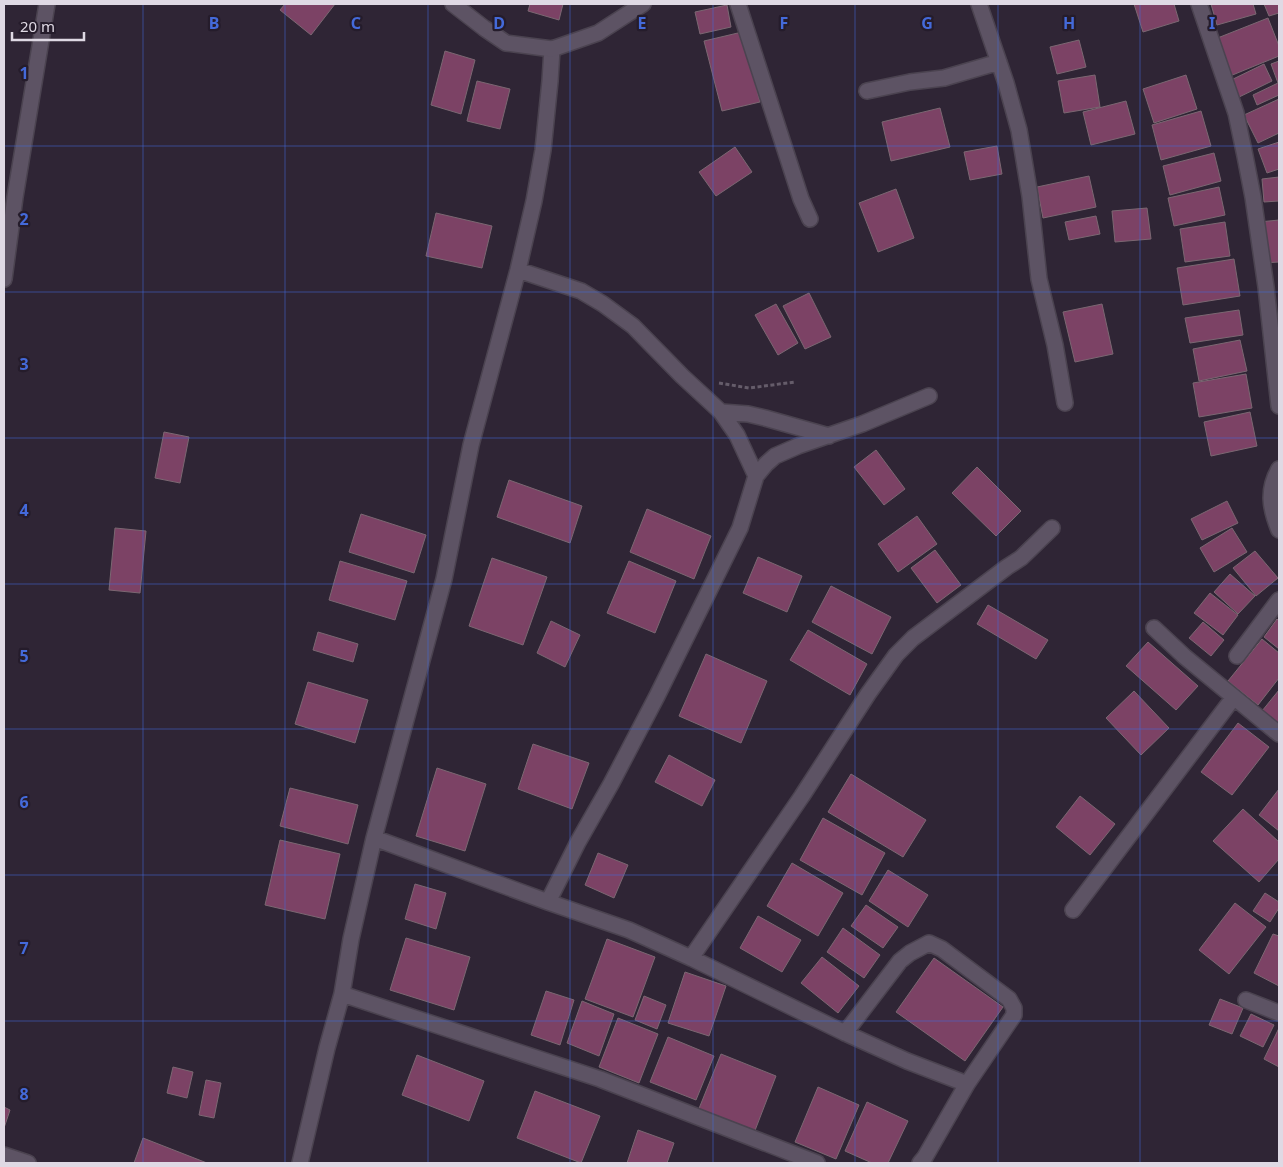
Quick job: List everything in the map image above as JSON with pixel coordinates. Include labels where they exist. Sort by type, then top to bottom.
[{"type":"street","points":[[4,279],[15,197],[47,4]]},
{"type":"street","points":[[461,6],[506,43],[552,49],[598,33],[643,4]]},
{"type":"street","points":[[738,4],[801,199],[810,219]]},
{"type":"street","points":[[979,4],[999,62],[1019,130],[1030,196],[1039,279],[1055,345],[1065,403]]},
{"type":"street","points":[[1198,4],[1236,113],[1245,156],[1266,287],[1279,406]]},
{"type":"street","points":[[300,1163],[327,1048],[342,994],[351,939],[374,838],[444,579],[472,445],[534,201],[543,150],[552,49]]},
{"type":"street","points":[[867,91],[910,82],[944,78],[999,62]]},
{"type":"street","points":[[518,270],[581,292],[603,304],[633,326],[682,376],[721,412],[737,435],[756,476]]},
{"type":"street","points":[[548,902],[706,598],[740,528],[756,476],[775,456],[862,424],[929,396]]},
{"type":"street","points":[[721,412],[748,414],[829,436]]},
{"type":"street","points":[[1279,469],[1272,483],[1271,498],[1274,518],[1279,530]]},
{"type":"street","points":[[691,958],[802,796],[868,694],[896,656],[913,638],[1021,558],[1052,528]]},
{"type":"street","points":[[1237,656],[1279,600]]},
{"type":"street","points":[[1154,628],[1185,658],[1279,734]]},
{"type":"street","points":[[1073,910],[1234,697]]},
{"type":"street","points":[[374,838],[629,930],[845,1033],[907,1061],[968,1084]]},
{"type":"street","points":[[845,1033],[900,961],[910,953],[929,944],[942,948],[1009,999],[1014,1008],[1014,1015],[968,1084],[920,1163]]},
{"type":"street","points":[[342,994],[600,1079],[817,1163]]},
{"type":"street","points":[[1246,1000],[1279,1013]]},
{"type":"street","points":[[4,1155],[28,1163]]},
{"type":"path","points":[[717,382],[749,388],[795,382]]},
{"type":"building","points":[[285,4],[335,4],[311,35],[280,10]]},
{"type":"building","points":[[530,4],[563,4],[559,20],[528,11]]},
{"type":"building","points":[[1134,4],[1174,4],[1179,21],[1143,32]]},
{"type":"building","points":[[1211,4],[1253,4],[1256,14],[1217,25]]},
{"type":"building","points":[[1264,4],[1279,4],[1279,13],[1269,16]]},
{"type":"building","points":[[727,5],[731,27],[700,34],[695,12]]},
{"type":"building","points":[[1268,18],[1279,46],[1279,56],[1230,76],[1215,39]]},
{"type":"building","points":[[742,32],[760,102],[722,111],[704,41]]},
{"type":"building","points":[[1079,40],[1086,67],[1057,74],[1050,47]]},
{"type":"building","points":[[445,51],[475,60],[461,114],[431,105]]},
{"type":"building","points":[[1279,61],[1279,95],[1257,105],[1253,95],[1278,83],[1271,64]]},
{"type":"building","points":[[1264,64],[1272,81],[1235,99],[1227,82]]},
{"type":"building","points":[[1095,75],[1100,107],[1064,113],[1058,81]]},
{"type":"building","points":[[1186,75],[1197,109],[1154,123],[1143,89]]},
{"type":"building","points":[[477,81],[510,89],[500,129],[467,121]]},
{"type":"building","points":[[1279,99],[1279,133],[1258,143],[1244,115]]},
{"type":"building","points":[[1126,101],[1135,134],[1091,145],[1083,112]]},
{"type":"building","points":[[940,108],[950,147],[891,161],[882,122]]},
{"type":"building","points":[[1201,111],[1211,146],[1161,160],[1152,125]]},
{"type":"building","points":[[1279,142],[1279,169],[1267,173],[1258,149]]},
{"type":"building","points":[[997,146],[1002,174],[970,180],[964,152]]},
{"type":"building","points":[[735,147],[752,172],[716,196],[699,172]]},
{"type":"building","points":[[1214,153],[1221,181],[1170,195],[1163,166]]},
{"type":"building","points":[[1089,176],[1096,207],[1043,218],[1037,187]]},
{"type":"building","points":[[1279,177],[1279,201],[1264,202],[1262,179]]},
{"type":"building","points":[[1219,187],[1225,215],[1174,226],[1168,198]]},
{"type":"building","points":[[896,189],[914,238],[878,252],[859,203]]},
{"type":"building","points":[[1147,208],[1151,239],[1115,242],[1112,211]]},
{"type":"building","points":[[436,213],[492,226],[482,268],[426,256]]},
{"type":"building","points":[[1096,216],[1100,234],[1069,240],[1065,222]]},
{"type":"building","points":[[1279,220],[1279,262],[1263,263],[1259,222]]},
{"type":"building","points":[[1225,222],[1230,256],[1185,262],[1180,229]]},
{"type":"building","points":[[1234,259],[1240,296],[1183,305],[1177,268]]},
{"type":"building","points":[[809,293],[831,337],[805,349],[783,306]]},
{"type":"building","points":[[776,304],[798,343],[778,355],[755,315]]},
{"type":"building","points":[[1102,304],[1113,354],[1075,362],[1063,312]]},
{"type":"building","points":[[1239,310],[1243,335],[1190,343],[1185,318]]},
{"type":"building","points":[[1240,340],[1247,371],[1199,381],[1193,349]]},
{"type":"building","points":[[1246,374],[1252,408],[1199,417],[1193,383]]},
{"type":"building","points":[[1250,412],[1257,446],[1211,456],[1204,422]]},
{"type":"building","points":[[164,432],[189,437],[180,483],[155,478]]},
{"type":"building","points":[[876,450],[905,489],[884,505],[854,467]]},
{"type":"building","points":[[977,467],[1021,511],[996,536],[952,493]]},
{"type":"building","points":[[509,480],[582,506],[570,543],[497,517]]},
{"type":"building","points":[[1227,501],[1238,523],[1202,540],[1191,519]]},
{"type":"building","points":[[647,509],[711,536],[694,579],[630,552]]},
{"type":"building","points":[[361,514],[426,535],[414,573],[349,552]]},
{"type":"building","points":[[917,516],[937,544],[898,572],[878,544]]},
{"type":"building","points":[[115,528],[146,531],[140,593],[109,590]]},
{"type":"building","points":[[1232,528],[1247,552],[1214,572],[1200,548]]},
{"type":"building","points":[[935,550],[961,585],[937,603],[911,568]]},
{"type":"building","points":[[1255,551],[1278,578],[1256,596],[1233,568]]},
{"type":"building","points":[[758,557],[802,576],[787,612],[743,593]]},
{"type":"building","points":[[492,558],[547,577],[523,645],[469,626]]},
{"type":"building","points":[[340,561],[407,581],[395,620],[329,600]]},
{"type":"building","points":[[629,561],[676,581],[655,633],[607,613]]},
{"type":"building","points":[[1230,574],[1255,596],[1238,614],[1214,592]]},
{"type":"building","points":[[831,586],[891,617],[872,654],[812,622]]},
{"type":"building","points":[[1210,593],[1238,615],[1223,635],[1194,613]]},
{"type":"building","points":[[988,605],[1048,640],[1036,659],[977,624]]},
{"type":"building","points":[[1277,619],[1279,621],[1279,649],[1264,637]]},
{"type":"building","points":[[551,621],[580,635],[565,667],[537,653]]},
{"type":"building","points":[[1203,622],[1224,640],[1211,656],[1189,638]]},
{"type":"building","points":[[808,630],[867,664],[850,695],[790,660]]},
{"type":"building","points":[[318,632],[358,644],[353,662],[313,650]]},
{"type":"building","points":[[1262,639],[1279,653],[1279,678],[1258,705],[1228,681]]},
{"type":"building","points":[[1148,642],[1198,686],[1176,710],[1126,666]]},
{"type":"building","points":[[706,654],[767,681],[741,743],[679,716]]},
{"type":"building","points":[[308,682],[368,700],[355,743],[295,724]]},
{"type":"building","points":[[1279,690],[1279,726],[1262,711]]},
{"type":"building","points":[[1134,691],[1169,728],[1141,755],[1106,718]]},
{"type":"building","points":[[1238,723],[1269,747],[1232,795],[1201,772]]},
{"type":"building","points":[[533,744],[589,763],[572,809],[518,789]]},
{"type":"building","points":[[669,755],[715,780],[702,806],[655,782]]},
{"type":"building","points":[[437,768],[486,784],[465,851],[416,836]]},
{"type":"building","points":[[851,774],[926,820],[903,857],[828,812]]},
{"type":"building","points":[[290,788],[358,805],[348,844],[280,826]]},
{"type":"building","points":[[1279,789],[1279,831],[1259,815]]},
{"type":"building","points":[[1080,796],[1115,824],[1090,855],[1056,827]]},
{"type":"building","points":[[1243,809],[1279,842],[1279,859],[1259,882],[1213,841]]},
{"type":"building","points":[[823,818],[885,853],[862,895],[800,860]]},
{"type":"building","points":[[280,840],[340,854],[325,919],[265,905]]},
{"type":"building","points":[[598,853],[628,865],[614,898],[585,885]]},
{"type":"building","points":[[792,863],[843,893],[818,936],[767,906]]},
{"type":"building","points":[[888,870],[928,895],[908,927],[869,901]]},
{"type":"building","points":[[415,884],[446,893],[436,929],[405,919]]},
{"type":"building","points":[[1265,893],[1279,902],[1279,908],[1270,922],[1253,911]]},
{"type":"building","points":[[1235,903],[1266,927],[1229,974],[1199,950]]},
{"type":"building","points":[[866,905],[898,927],[883,948],[851,926]]},
{"type":"building","points":[[758,916],[801,940],[782,972],[740,948]]},
{"type":"building","points":[[843,928],[880,955],[864,978],[827,952]]},
{"type":"building","points":[[1273,934],[1279,936],[1279,986],[1254,973]]},
{"type":"building","points":[[406,938],[470,957],[454,1010],[390,990]]},
{"type":"building","points":[[607,939],[655,957],[633,1017],[585,999]]},
{"type":"building","points":[[822,957],[859,986],[838,1013],[801,983]]},
{"type":"building","points":[[934,958],[1003,1007],[965,1061],[896,1012]]},
{"type":"building","points":[[685,972],[726,986],[709,1036],[668,1023]]},
{"type":"building","points":[[546,991],[574,1000],[560,1045],[531,1035]]},
{"type":"building","points":[[644,996],[666,1005],[657,1029],[635,1020]]},
{"type":"building","points":[[1220,999],[1243,1008],[1232,1034],[1209,1025]]},
{"type":"building","points":[[582,1001],[614,1014],[599,1056],[567,1043]]},
{"type":"building","points":[[1251,1014],[1274,1025],[1263,1047],[1240,1036]]},
{"type":"building","points":[[618,1018],[658,1034],[639,1083],[599,1067]]},
{"type":"building","points":[[1279,1028],[1279,1067],[1264,1059]]},
{"type":"building","points":[[668,1037],[714,1056],[696,1100],[650,1082]]},
{"type":"building","points":[[721,1054],[776,1076],[754,1133],[698,1111]]},
{"type":"building","points":[[417,1055],[484,1081],[469,1121],[402,1095]]},
{"type":"building","points":[[173,1067],[193,1072],[187,1098],[167,1093]]},
{"type":"building","points":[[206,1080],[221,1083],[214,1118],[199,1115]]},
{"type":"building","points":[[818,1087],[859,1105],[836,1159],[795,1142]]},
{"type":"building","points":[[535,1091],[600,1116],[581,1163],[517,1138]]},
{"type":"building","points":[[867,1102],[908,1121],[888,1163],[872,1163],[845,1151]]},
{"type":"building","points":[[4,1107],[10,1110],[4,1128]]},
{"type":"building","points":[[638,1130],[674,1143],[667,1163],[627,1163]]},
{"type":"building","points":[[143,1138],[207,1163],[134,1163]]}]
